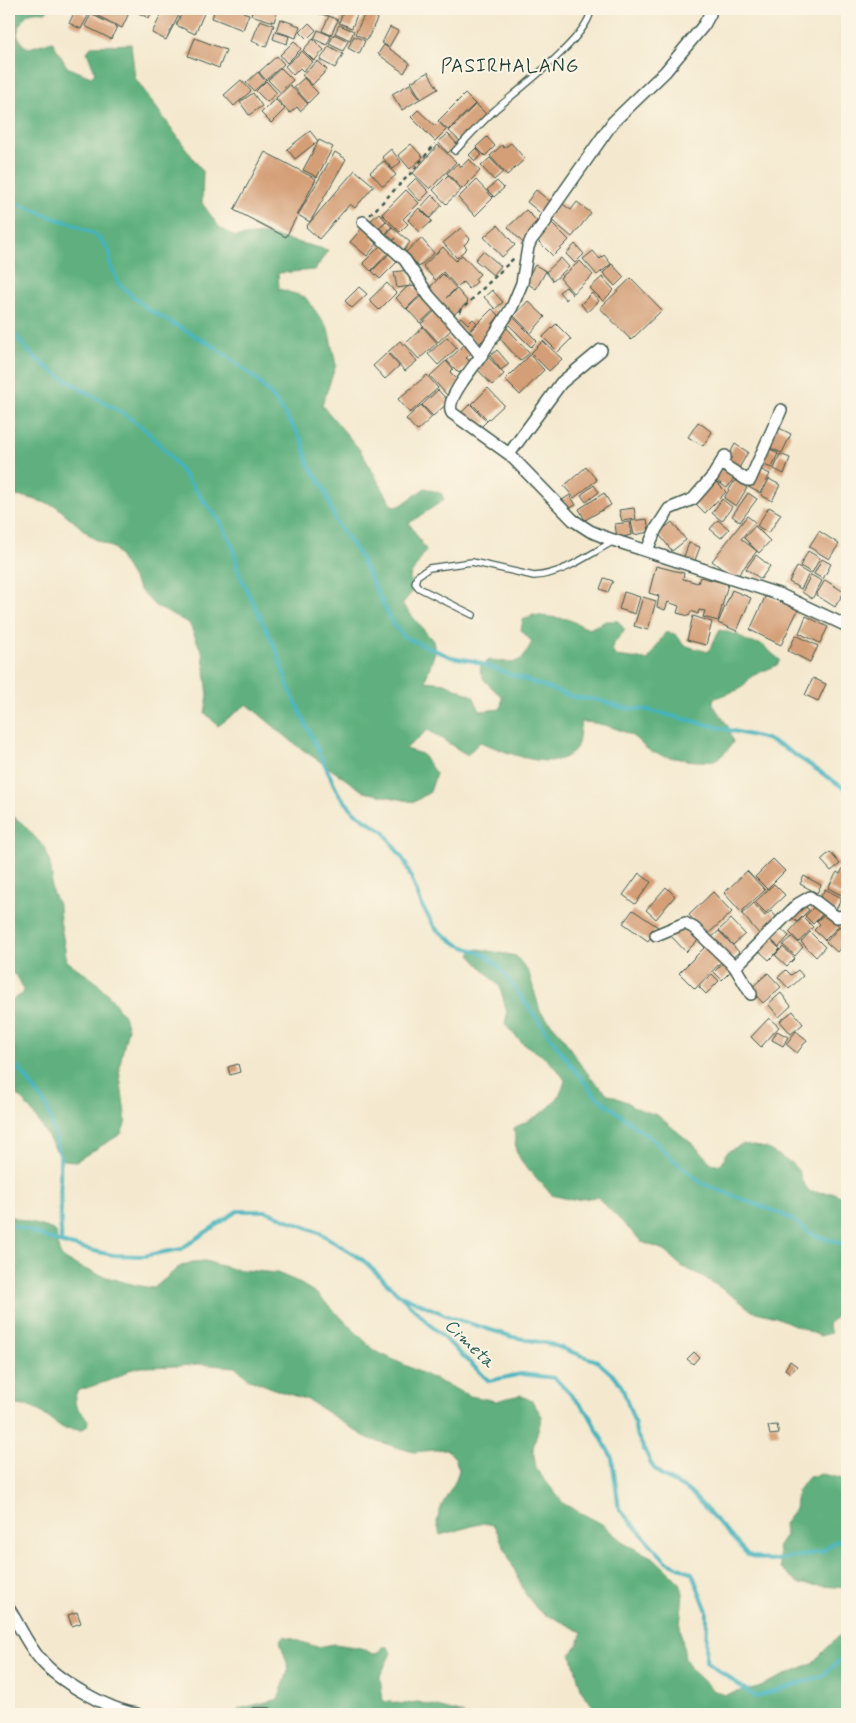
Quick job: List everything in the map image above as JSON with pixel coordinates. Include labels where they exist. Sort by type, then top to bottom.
[{"type":"street","points":[[710,9],[710,14],[704,25],[666,72],[613,122],[531,240],[528,247],[522,283],[512,307],[482,356],[458,389],[450,404],[450,409],[454,415],[509,454],[573,520],[590,531],[780,595],[847,626]]},
{"type":"street","points":[[363,222],[405,260],[429,296],[482,356]]},
{"type":"street","points":[[509,454],[562,383],[601,350]]},
{"type":"street","points":[[647,550],[656,529],[669,509],[693,499],[722,460],[724,465],[750,480],[781,410]]},
{"type":"street","points":[[735,967],[804,899],[810,897],[836,918],[847,916]]},
{"type":"street","points":[[656,935],[685,923],[694,928],[735,967],[751,994]]},
{"type":"street","points":[[9,1609],[36,1654],[52,1671],[102,1702],[137,1714]]},
{"type":"street","points":[[255,1714],[268,1714]]},
{"type":"lane","points":[[455,151],[494,111],[565,49],[589,19],[591,9]]},
{"type":"lane","points":[[473,615],[419,588],[415,583],[417,576],[429,568],[472,562],[534,576],[543,576],[567,569],[591,553],[616,540]]},
{"type":"path","points":[[363,222],[412,172],[435,144]]},
{"type":"path","points":[[451,320],[524,248],[528,247]]},
{"type":"green space","points":[[9,9],[49,9],[45,12],[33,12],[23,19],[17,34],[23,45],[29,48],[52,41],[67,67],[91,77],[95,73],[87,52],[92,46],[131,44],[135,78],[203,172],[202,203],[219,227],[235,237],[264,234],[328,250],[315,270],[278,273],[279,289],[305,297],[328,328],[336,365],[322,405],[360,450],[392,505],[400,506],[425,488],[442,494],[444,500],[409,523],[426,550],[410,576],[412,592],[402,604],[433,641],[435,652],[425,681],[445,683],[473,696],[480,711],[501,709],[502,697],[481,674],[481,665],[490,660],[513,663],[523,658],[532,642],[521,630],[523,620],[533,615],[567,619],[589,629],[606,621],[618,621],[625,630],[613,644],[612,650],[615,656],[648,660],[665,633],[676,635],[683,645],[708,652],[720,630],[738,635],[748,642],[761,644],[780,660],[777,665],[752,676],[740,689],[713,699],[713,705],[728,726],[733,742],[725,752],[714,760],[708,761],[672,758],[650,751],[632,736],[617,729],[581,722],[576,748],[567,756],[556,760],[543,761],[516,755],[480,742],[467,755],[428,730],[405,749],[422,754],[436,774],[430,792],[414,802],[364,792],[296,745],[247,704],[218,726],[205,713],[208,695],[203,655],[189,623],[155,606],[140,590],[115,549],[93,538],[56,506],[26,497],[9,496]]},
{"type":"green space","points":[[9,813],[23,824],[44,847],[49,859],[52,876],[51,889],[59,907],[67,961],[95,981],[108,994],[124,1016],[128,1028],[119,1068],[126,1122],[121,1134],[76,1161],[63,1160],[32,1112],[18,1095],[9,1088],[9,1004],[13,999],[23,994],[19,980],[9,972]]},
{"type":"green space","points":[[479,949],[516,956],[529,973],[540,1011],[560,1033],[582,1067],[608,1094],[629,1103],[632,1107],[657,1115],[696,1147],[710,1162],[716,1165],[722,1163],[727,1152],[742,1144],[766,1148],[791,1163],[799,1171],[803,1183],[810,1192],[834,1193],[847,1199],[847,1312],[837,1316],[828,1324],[831,1333],[820,1336],[776,1317],[752,1311],[704,1277],[681,1266],[664,1250],[642,1242],[597,1197],[572,1200],[552,1195],[522,1162],[516,1151],[514,1128],[546,1110],[558,1098],[565,1080],[557,1069],[543,1056],[522,1043],[505,1024],[507,1013],[500,987],[470,955],[473,950]]},
{"type":"green space","points":[[9,1216],[56,1232],[57,1244],[61,1255],[78,1266],[145,1287],[154,1288],[179,1267],[192,1262],[205,1261],[232,1269],[277,1273],[296,1281],[317,1294],[375,1351],[470,1396],[496,1401],[520,1395],[532,1401],[542,1416],[533,1448],[536,1469],[564,1504],[602,1524],[625,1544],[654,1558],[680,1583],[683,1593],[680,1626],[685,1658],[691,1669],[713,1690],[725,1695],[758,1687],[812,1663],[847,1628],[847,1714],[599,1714],[582,1692],[571,1654],[578,1644],[582,1632],[538,1610],[526,1595],[494,1525],[483,1523],[440,1535],[437,1523],[438,1517],[459,1470],[455,1458],[446,1449],[413,1452],[367,1438],[308,1400],[247,1378],[236,1367],[198,1364],[142,1367],[129,1370],[117,1378],[77,1391],[75,1404],[88,1420],[87,1426],[82,1430],[63,1428],[33,1407],[9,1404]]},
{"type":"green space","points":[[822,1474],[847,1480],[847,1588],[799,1584],[781,1569],[778,1546],[785,1536],[784,1524],[795,1509],[797,1491],[809,1477]]},
{"type":"green space","points":[[284,1636],[317,1647],[335,1644],[361,1648],[373,1654],[379,1653],[382,1647],[388,1647],[391,1653],[380,1676],[383,1701],[404,1704],[418,1702],[464,1714],[237,1714],[239,1709],[278,1699],[289,1669],[280,1641]]},
{"type":"building","points":[[76,9],[88,16],[81,29],[69,23]]},
{"type":"building","points":[[84,9],[121,9],[129,13],[122,28]]},
{"type":"building","points":[[134,9],[153,9],[149,18],[134,11]]},
{"type":"building","points":[[164,9],[182,9],[166,40],[152,33]]},
{"type":"building","points":[[184,9],[206,9],[195,34],[176,25]]},
{"type":"building","points":[[215,9],[240,9],[249,14],[243,30],[212,18]]},
{"type":"building","points":[[253,9],[278,9],[274,22],[251,15]]},
{"type":"building","points":[[318,9],[329,9],[328,16],[317,13]]},
{"type":"building","points":[[344,9],[359,9],[352,28],[339,23]]},
{"type":"building","points":[[367,9],[379,15],[367,40],[355,34]]},
{"type":"building","points":[[91,14],[117,27],[111,39],[85,26]]},
{"type":"building","points":[[329,16],[338,20],[331,35],[322,31]]},
{"type":"building","points":[[280,19],[300,26],[296,38],[276,31]]},
{"type":"building","points":[[260,20],[274,25],[266,47],[252,41]]},
{"type":"building","points":[[309,23],[316,30],[307,39],[300,32]]},
{"type":"building","points":[[339,25],[354,31],[350,40],[335,33]]},
{"type":"building","points":[[390,27],[398,31],[389,47],[382,43]]},
{"type":"building","points":[[318,30],[331,36],[327,45],[314,39]]},
{"type":"building","points":[[275,32],[289,36],[287,44],[273,39]]},
{"type":"building","points":[[334,34],[348,41],[343,51],[329,44]]},
{"type":"building","points":[[354,36],[365,41],[359,54],[348,48]]},
{"type":"building","points":[[195,38],[226,50],[219,68],[188,56]]},
{"type":"building","points":[[313,39],[324,50],[314,61],[303,50]]},
{"type":"building","points":[[294,41],[301,49],[287,63],[280,55]]},
{"type":"building","points":[[384,45],[410,63],[404,73],[378,54]]},
{"type":"building","points":[[329,46],[343,54],[335,68],[320,60]]},
{"type":"building","points":[[302,51],[313,62],[303,71],[300,68],[293,75],[285,66]]},
{"type":"building","points":[[277,56],[284,64],[266,80],[259,72]]},
{"type":"building","points":[[318,61],[327,70],[312,85],[302,75]]},
{"type":"building","points":[[281,68],[293,80],[280,92],[268,80]]},
{"type":"building","points":[[258,72],[265,81],[254,91],[246,83]]},
{"type":"building","points":[[428,72],[438,89],[421,99],[411,82]]},
{"type":"building","points":[[304,78],[318,93],[308,103],[294,87]]},
{"type":"building","points":[[241,80],[251,91],[234,106],[224,95]]},
{"type":"building","points":[[266,81],[277,93],[267,102],[256,91]]},
{"type":"building","points":[[410,84],[420,99],[402,110],[392,94]]},
{"type":"building","points":[[290,85],[308,104],[300,111],[297,107],[290,113],[276,98]]},
{"type":"building","points":[[253,93],[262,106],[249,115],[240,102]]},
{"type":"building","points":[[465,94],[475,104],[448,130],[438,121]]},
{"type":"building","points":[[275,99],[285,109],[271,123],[261,113]]},
{"type":"building","points":[[476,104],[487,115],[460,141],[449,131]]},
{"type":"building","points":[[418,110],[435,126],[439,122],[446,130],[435,141],[411,117]]},
{"type":"building","points":[[310,131],[318,141],[295,159],[287,149]]},
{"type":"building","points":[[448,134],[457,144],[448,153],[438,142]]},
{"type":"building","points":[[487,137],[495,146],[485,156],[476,147]]},
{"type":"building","points":[[319,140],[333,147],[317,177],[303,170]]},
{"type":"building","points":[[511,143],[525,159],[507,175],[490,156],[502,145],[504,148]]},
{"type":"building","points":[[411,144],[423,157],[410,169],[398,155]]},
{"type":"building","points":[[438,145],[456,162],[430,189],[413,173]]},
{"type":"building","points":[[476,148],[482,155],[475,161],[469,155]]},
{"type":"building","points":[[391,149],[401,162],[393,169],[382,157]]},
{"type":"building","points":[[265,152],[316,179],[286,237],[234,210]]},
{"type":"building","points":[[335,152],[346,159],[310,222],[298,215]]},
{"type":"building","points":[[490,158],[503,172],[494,180],[481,166]]},
{"type":"building","points":[[469,159],[480,171],[462,189],[447,173],[458,163],[461,167]]},
{"type":"building","points":[[384,161],[396,175],[383,186],[370,172]]},
{"type":"building","points":[[355,170],[374,186],[355,208],[350,204],[319,239],[306,227]]},
{"type":"building","points":[[448,175],[461,190],[446,204],[433,190]]},
{"type":"building","points":[[416,178],[429,192],[420,201],[407,187]]},
{"type":"building","points":[[476,180],[493,198],[475,216],[458,198]]},
{"type":"building","points":[[497,181],[504,188],[494,197],[487,190]]},
{"type":"building","points":[[406,190],[419,203],[403,219],[408,224],[400,232],[382,214]]},
{"type":"building","points":[[536,190],[552,203],[543,215],[527,202]]},
{"type":"building","points":[[432,195],[442,205],[430,218],[420,208]]},
{"type":"building","points":[[560,202],[571,210],[577,202],[591,213],[572,237],[548,217]]},
{"type":"building","points":[[419,208],[432,221],[420,232],[408,220]]},
{"type":"building","points":[[526,210],[537,221],[531,227],[536,232],[524,244],[508,227]]},
{"type":"building","points":[[379,213],[386,221],[376,230],[369,222]]},
{"type":"building","points":[[386,221],[392,226],[383,237],[377,231]]},
{"type":"building","points":[[551,222],[569,240],[553,256],[535,238]]},
{"type":"building","points":[[498,225],[515,245],[502,257],[484,237]]},
{"type":"building","points":[[363,227],[374,236],[372,240],[377,244],[367,256],[350,242]]},
{"type":"building","points":[[392,227],[410,242],[402,253],[391,244],[396,238],[390,243],[384,238]]},
{"type":"building","points":[[461,228],[470,239],[464,245],[467,248],[457,258],[443,243]]},
{"type":"building","points":[[421,238],[434,253],[419,267],[406,252]]},
{"type":"building","points":[[382,244],[390,251],[371,271],[363,263]]},
{"type":"building","points":[[575,244],[584,254],[575,263],[566,254]]},
{"type":"building","points":[[443,247],[456,261],[462,255],[480,274],[475,279],[477,282],[469,289],[463,282],[457,287],[443,272],[435,280],[423,266]]},
{"type":"building","points":[[483,251],[501,266],[493,275],[475,260]]},
{"type":"building","points":[[593,251],[600,259],[604,255],[611,264],[597,275],[583,259]]},
{"type":"building","points":[[391,252],[399,260],[380,279],[372,271]]},
{"type":"building","points":[[561,258],[569,267],[553,281],[546,272]]},
{"type":"building","points":[[580,261],[593,275],[573,293],[560,278]]},
{"type":"building","points":[[612,264],[624,277],[615,286],[603,273]]},
{"type":"building","points":[[535,265],[546,271],[536,289],[525,282]]},
{"type":"building","points":[[408,270],[411,286],[397,288],[394,272]]},
{"type":"building","points":[[443,274],[456,288],[446,298],[457,289],[468,302],[451,317],[428,289]]},
{"type":"building","points":[[602,277],[614,290],[603,301],[590,288]]},
{"type":"building","points":[[631,278],[662,310],[631,340],[600,308]]},
{"type":"building","points":[[387,283],[396,293],[379,310],[369,300]]},
{"type":"building","points":[[413,286],[421,294],[406,309],[396,298],[407,287]]},
{"type":"building","points":[[359,287],[367,294],[352,308],[345,301]]},
{"type":"building","points":[[566,287],[572,294],[566,300],[559,292]]},
{"type":"building","points":[[492,290],[503,302],[495,309],[484,297]]},
{"type":"building","points":[[592,293],[599,301],[587,312],[581,304]]},
{"type":"building","points":[[422,295],[435,309],[420,323],[407,309]]},
{"type":"building","points":[[528,301],[545,317],[531,333],[514,316]]},
{"type":"building","points":[[492,309],[499,316],[492,324],[495,328],[478,345],[467,334]]},
{"type":"building","points":[[435,311],[452,329],[438,342],[421,324]]},
{"type":"building","points":[[511,315],[537,341],[531,347],[505,321]]},
{"type":"building","points":[[461,317],[468,324],[473,319],[477,323],[466,333],[455,322]]},
{"type":"building","points":[[556,324],[571,339],[558,352],[543,337]]},
{"type":"building","points":[[423,327],[437,343],[419,359],[405,344]]},
{"type":"building","points":[[506,327],[530,353],[520,361],[497,335]]},
{"type":"building","points":[[447,337],[457,348],[438,365],[428,354]]},
{"type":"building","points":[[400,341],[417,361],[405,371],[388,352]]},
{"type":"building","points":[[543,341],[562,359],[549,371],[531,353]]},
{"type":"building","points":[[464,345],[471,353],[466,358],[471,362],[459,373],[447,361]]},
{"type":"building","points":[[497,350],[509,364],[501,370],[490,356]]},
{"type":"building","points":[[387,353],[399,366],[385,379],[373,366]]},
{"type":"building","points":[[530,355],[544,370],[520,395],[505,380]]},
{"type":"building","points":[[489,358],[504,374],[492,385],[477,369]]},
{"type":"building","points":[[446,361],[453,369],[450,372],[460,382],[447,395],[430,376]]},
{"type":"building","points":[[427,375],[438,388],[410,413],[398,399]]},
{"type":"building","points":[[488,388],[504,405],[488,420],[472,404]]},
{"type":"building","points":[[438,390],[449,402],[433,416],[422,405]]},
{"type":"building","points":[[470,404],[487,421],[478,430],[461,413]]},
{"type":"building","points":[[421,405],[432,417],[417,431],[406,419]]},
{"type":"building","points":[[698,422],[712,432],[703,446],[688,437]]},
{"type":"building","points":[[777,427],[791,434],[782,453],[768,447]]},
{"type":"building","points":[[735,444],[748,452],[738,470],[725,463]]},
{"type":"building","points":[[768,448],[778,453],[772,468],[761,464]]},
{"type":"building","points":[[780,454],[790,458],[784,474],[774,469]]},
{"type":"building","points":[[586,467],[597,480],[574,498],[564,486]]},
{"type":"building","points":[[758,468],[770,474],[760,493],[748,487]]},
{"type":"building","points":[[721,469],[734,478],[727,488],[714,479]]},
{"type":"building","points":[[769,479],[780,485],[772,501],[761,495]]},
{"type":"building","points":[[735,480],[747,488],[736,506],[724,498]]},
{"type":"building","points":[[715,481],[726,492],[705,513],[694,502]]},
{"type":"building","points":[[594,485],[599,492],[586,502],[581,495]]},
{"type":"building","points":[[604,493],[611,505],[585,520],[579,509]]},
{"type":"building","points":[[748,493],[757,499],[740,522],[732,516]]},
{"type":"building","points":[[570,495],[576,505],[568,509],[562,500]]},
{"type":"building","points":[[722,499],[732,507],[722,521],[712,513]]},
{"type":"building","points":[[769,507],[781,514],[769,533],[757,526]]},
{"type":"building","points":[[634,508],[636,519],[622,521],[619,510]]},
{"type":"building","points":[[747,516],[755,522],[741,539],[757,551],[735,579],[712,561]]},
{"type":"building","points":[[647,519],[649,532],[634,535],[631,521]]},
{"type":"building","points":[[718,520],[729,529],[721,538],[710,529]]},
{"type":"building","points":[[630,522],[632,535],[617,538],[615,524]]},
{"type":"building","points":[[672,522],[686,540],[672,551],[658,533]]},
{"type":"building","points":[[755,526],[770,541],[759,553],[744,538]]},
{"type":"building","points":[[819,531],[839,544],[829,559],[809,547]]},
{"type":"building","points":[[689,543],[700,547],[694,563],[683,559]]},
{"type":"building","points":[[808,551],[820,558],[812,573],[800,566]]},
{"type":"building","points":[[756,555],[770,566],[761,579],[746,569]]},
{"type":"building","points":[[822,559],[831,564],[823,579],[814,574]]},
{"type":"building","points":[[656,566],[684,573],[683,579],[698,583],[700,577],[728,584],[718,621],[703,617],[705,611],[699,610],[698,614],[691,611],[689,616],[677,613],[679,606],[668,602],[665,610],[657,607],[659,596],[649,593]]},
{"type":"building","points":[[797,567],[809,574],[801,589],[789,582]]},
{"type":"building","points":[[811,575],[822,581],[812,599],[802,592]]},
{"type":"building","points":[[604,578],[613,581],[608,592],[600,589]]},
{"type":"building","points":[[825,580],[844,592],[835,607],[816,595]]},
{"type":"building","points":[[732,590],[751,598],[737,631],[718,623]]},
{"type":"building","points":[[624,592],[640,597],[635,614],[619,609]]},
{"type":"building","points":[[766,595],[798,610],[781,645],[750,630]]},
{"type":"building","points":[[643,597],[656,601],[648,630],[634,626]]},
{"type":"building","points":[[693,616],[712,622],[706,645],[687,640]]},
{"type":"building","points":[[806,616],[828,627],[820,643],[799,633]]},
{"type":"building","points":[[796,635],[818,646],[810,662],[788,651]]},
{"type":"building","points":[[813,678],[826,684],[818,701],[805,695]]},
{"type":"building","points":[[830,852],[840,864],[831,871],[821,860]]},
{"type":"building","points":[[773,859],[785,871],[767,889],[755,877]]},
{"type":"building","points":[[844,866],[847,867],[847,898],[828,888],[837,872],[840,874]]},
{"type":"building","points":[[747,871],[765,890],[741,912],[724,893]]},
{"type":"building","points":[[639,873],[651,882],[635,904],[623,895]]},
{"type":"building","points":[[804,876],[821,885],[817,893],[800,884]]},
{"type":"building","points":[[774,884],[785,895],[766,913],[755,902]]},
{"type":"building","points":[[666,887],[675,896],[656,919],[646,910]]},
{"type":"building","points":[[825,889],[842,898],[835,911],[818,901]]},
{"type":"building","points":[[713,892],[732,912],[707,935],[689,915]]},
{"type":"building","points":[[754,903],[765,916],[771,911],[779,920],[761,936],[742,914]]},
{"type":"building","points":[[802,903],[809,910],[797,922],[790,916]]},
{"type":"building","points":[[815,906],[823,914],[813,924],[805,916]]},
{"type":"building","points":[[633,910],[658,927],[648,941],[623,923]]},
{"type":"building","points":[[826,913],[839,926],[825,940],[814,930],[820,924],[817,921]]},
{"type":"building","points":[[803,917],[813,927],[799,942],[789,932]]},
{"type":"building","points":[[731,919],[745,934],[733,945],[719,930]]},
{"type":"building","points":[[682,925],[698,940],[686,952],[671,936]]},
{"type":"building","points":[[841,925],[847,930],[847,940],[837,952],[826,942]]},
{"type":"building","points":[[780,928],[789,936],[779,947],[770,939]]},
{"type":"building","points":[[719,931],[739,952],[731,959],[711,938]]},
{"type":"building","points":[[810,932],[825,947],[816,957],[801,942]]},
{"type":"building","points":[[792,937],[803,947],[795,956],[783,945]]},
{"type":"building","points":[[769,938],[780,949],[769,960],[758,950]]},
{"type":"building","points":[[707,945],[723,960],[695,989],[679,973]]},
{"type":"building","points":[[783,947],[795,958],[787,966],[775,955]]},
{"type":"building","points":[[724,962],[732,970],[722,980],[714,972]]},
{"type":"building","points":[[786,970],[791,975],[798,970],[803,976],[789,989],[778,977]]},
{"type":"building","points":[[768,973],[781,987],[763,1003],[750,989]]},
{"type":"building","points":[[712,974],[719,981],[706,994],[699,987]]},
{"type":"building","points":[[781,993],[791,1006],[779,1017],[768,1004]]},
{"type":"building","points":[[793,1011],[803,1024],[791,1034],[780,1021]]},
{"type":"building","points":[[769,1018],[779,1027],[761,1047],[751,1037]]},
{"type":"building","points":[[777,1031],[788,1037],[783,1046],[772,1040]]},
{"type":"building","points":[[796,1031],[807,1040],[797,1053],[786,1044]]},
{"type":"building","points":[[238,1064],[240,1072],[230,1075],[228,1067]]},
{"type":"building","points":[[694,1352],[699,1357],[693,1364],[687,1359]]},
{"type":"building","points":[[790,1361],[797,1366],[791,1373],[785,1369]]},
{"type":"building","points":[[777,1425],[779,1434],[770,1435],[768,1426]]},
{"type":"building","points":[[77,1612],[81,1623],[72,1626],[68,1615]]},
{"type":"waterway","points":[[9,200],[71,223],[94,234],[103,242],[110,253],[110,265],[119,284],[149,310],[215,347],[256,379],[274,398],[302,440],[309,465],[324,488],[336,522],[358,553],[393,624],[404,637],[451,657],[474,661],[573,697],[598,700],[624,708],[648,710],[766,739],[783,747],[847,790]]},
{"type":"waterway","points":[[9,327],[30,353],[45,365],[69,382],[133,420],[151,435],[219,520],[233,546],[241,578],[276,649],[288,686],[338,793],[354,812],[384,832],[405,862],[423,908],[436,929],[457,944],[486,955],[500,968],[596,1096],[654,1141],[703,1184],[779,1213],[813,1235],[847,1245]]},
{"type":"waterway","points":[[9,1059],[19,1068],[47,1107],[60,1155],[61,1243]]},
{"type":"waterway","name":"Cimeta","points":[[9,1225],[61,1243],[98,1252],[113,1255],[143,1256],[181,1249],[237,1211],[266,1211],[320,1233],[363,1260],[489,1381],[521,1374],[555,1378],[588,1413],[612,1458],[619,1509],[666,1561],[692,1573],[707,1611],[706,1662],[756,1697],[822,1676],[847,1654]]},
{"type":"waterway","points":[[399,1294],[450,1317],[513,1337],[550,1344],[597,1361],[615,1377],[622,1387],[634,1421],[636,1433],[653,1467],[662,1476],[686,1489],[695,1497],[748,1555],[770,1561],[822,1552],[831,1544],[847,1537]]},
{"type":"district","name":"PASIRHALANG","points":[[510,65]]}]
